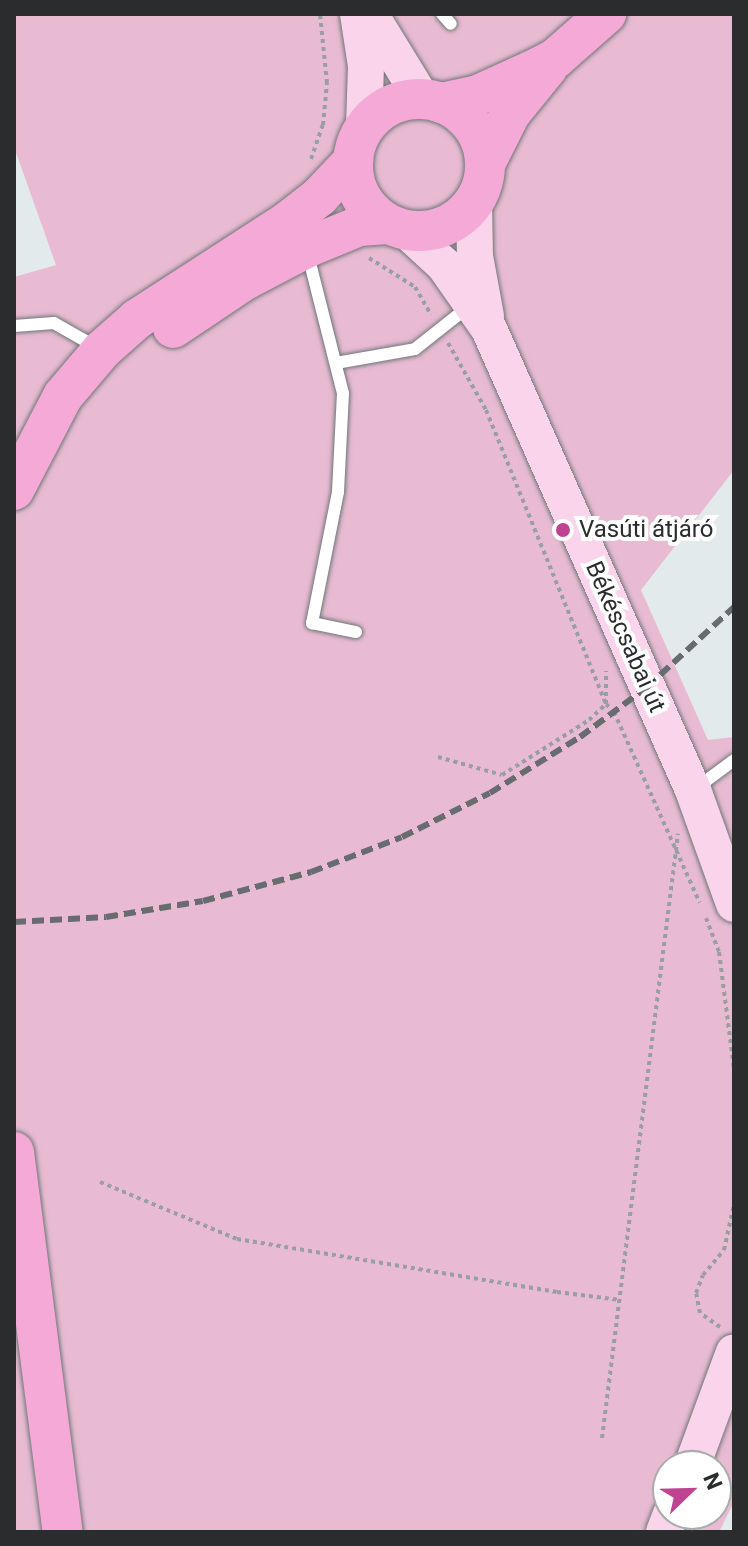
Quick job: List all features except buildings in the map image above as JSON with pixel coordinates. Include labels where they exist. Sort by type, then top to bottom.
[{"type":"main road","points":[[20,480],[139,353],[245,280],[320,241],[359,226],[425,231],[444,226],[461,216],[510,114],[556,58],[606,14]]},
{"type":"main road","points":[[20,480],[63,396],[102,350],[137,319],[287,222],[319,197],[392,104],[478,95],[556,58]]},
{"type":"main road","points":[[431,101],[458,112],[472,126],[481,144],[479,182]]},
{"type":"main road","points":[[359,144],[361,197],[397,227]]},
{"type":"main road","points":[[14,1152],[63,1532]]},
{"type":"street","points":[[358,14],[366,66],[359,144]]},
{"type":"street","points":[[370,14],[431,101]]},
{"type":"street","name":"Békéscsabai út","points":[[479,182],[475,256],[480,317]]},
{"type":"street","name":"Békéscsabai út","points":[[397,227],[444,265],[480,317],[693,790],[718,906]]},
{"type":"street","points":[[696,1450],[724,1338]]},
{"type":"lane","points":[[320,241],[336,363],[343,393],[338,492],[312,623],[356,632]]},
{"type":"lane","points":[[336,363],[415,349],[441,332],[480,317]]},
{"type":"lane","points":[[14,326],[54,323],[102,350]]},
{"type":"lane","points":[[693,790],[734,760]]},
{"type":"path","points":[[319,197],[310,161],[323,125],[327,83],[320,14]]},
{"type":"path","points":[[320,241],[415,287],[486,410],[606,704],[614,712],[681,861],[718,906],[719,952],[734,1069]]},
{"type":"path","points":[[438,757],[502,775],[589,720],[606,704],[606,668],[624,636]]},
{"type":"path","points":[[602,1438],[674,847],[679,833]]},
{"type":"path","points":[[100,1182],[237,1239],[541,1290],[621,1300]]},
{"type":"path","points":[[724,1338],[700,1313],[696,1293],[703,1275],[724,1250],[734,1204]]},
{"type":"shaded area","points":[[14,14],[734,14],[734,470],[641,590],[708,740],[734,737],[732,1506],[732,1450],[652,1450],[652,1530],[719,1532],[14,1532],[14,277],[56,265],[14,147]]},
{"type":"railway","points":[[14,922],[106,917],[203,901],[311,872],[402,837],[490,793],[580,737],[647,687],[734,607]]},
{"type":"place","name":"Vasúti átjáró","points":[[563,530]]}]
